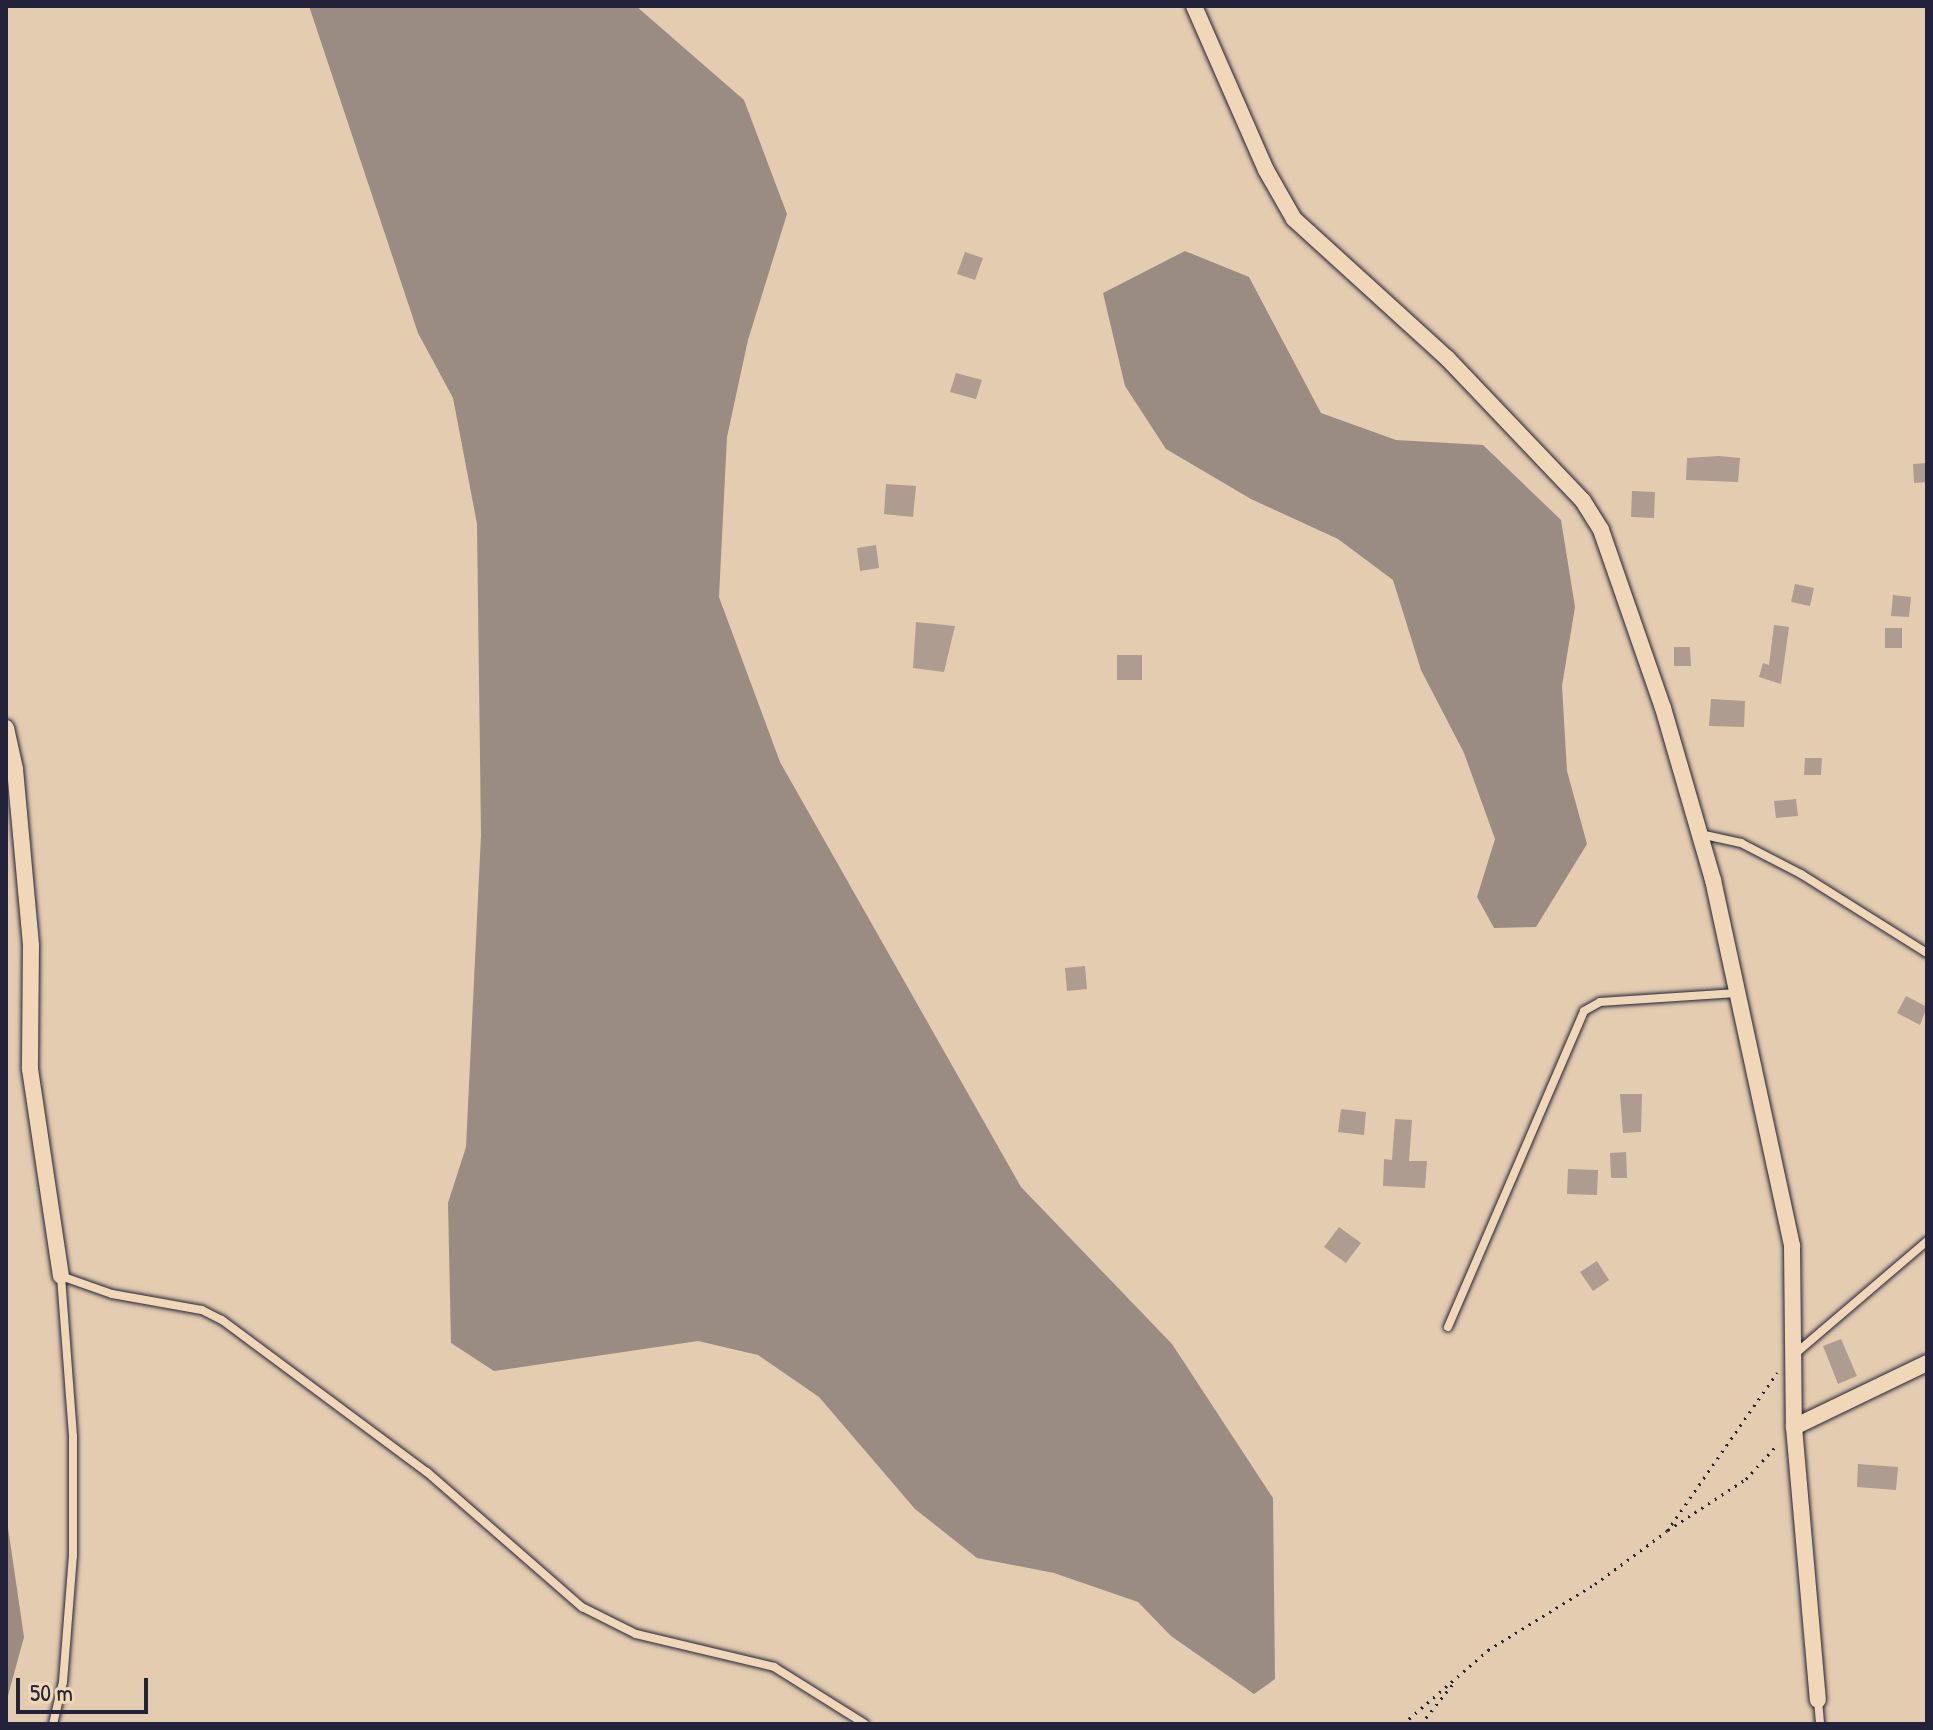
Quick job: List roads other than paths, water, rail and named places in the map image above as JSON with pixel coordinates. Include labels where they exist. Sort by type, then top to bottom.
[{"type":"street","points":[[1194,6],[1266,170],[1294,219],[1447,358],[1583,501],[1601,530],[1700,834],[1738,993],[1792,1246],[1796,1353],[1794,1427],[1818,1700]]},
{"type":"street","points":[[6,728],[31,945],[30,1069],[61,1276]]},
{"type":"street","points":[[1794,1427],[1927,1363]]},
{"type":"lane","points":[[1700,834],[1741,843],[1789,867],[1927,953]]},
{"type":"lane","points":[[1448,1327],[1584,1011],[1600,1002],[1738,993]]},
{"type":"lane","points":[[1796,1353],[1927,1241]]},
{"type":"lane","points":[[53,1724],[63,1682],[73,1556],[73,1436],[61,1276],[112,1294],[202,1310],[222,1320],[427,1472],[582,1607],[636,1634],[774,1667],[865,1724]]},
{"type":"lane","points":[[1818,1700],[1820,1724]]}]
